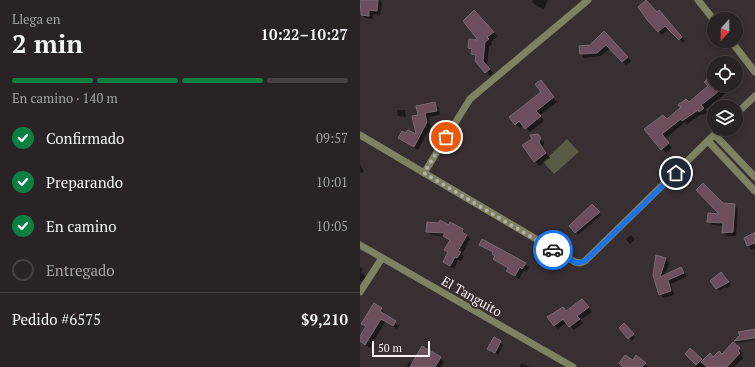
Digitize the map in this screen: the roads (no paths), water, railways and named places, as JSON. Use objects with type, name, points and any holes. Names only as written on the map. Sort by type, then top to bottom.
[{"type":"street","points":[[424,173],[470,99],[588,0]]},
{"type":"street","points":[[698,0],[708,12]]},
{"type":"street","points":[[736,48],[755,72]]},
{"type":"street","points":[[743,107],[755,96]]},
{"type":"street","points":[[360,135],[575,262],[580,263],[585,261],[714,136]]},
{"type":"street","points":[[716,136],[755,177]]},
{"type":"street","points":[[708,141],[755,191]]},
{"type":"street","name":"El Tanguito","points":[[360,245],[573,367]]},
{"type":"street","points":[[360,292],[382,258]]}]
